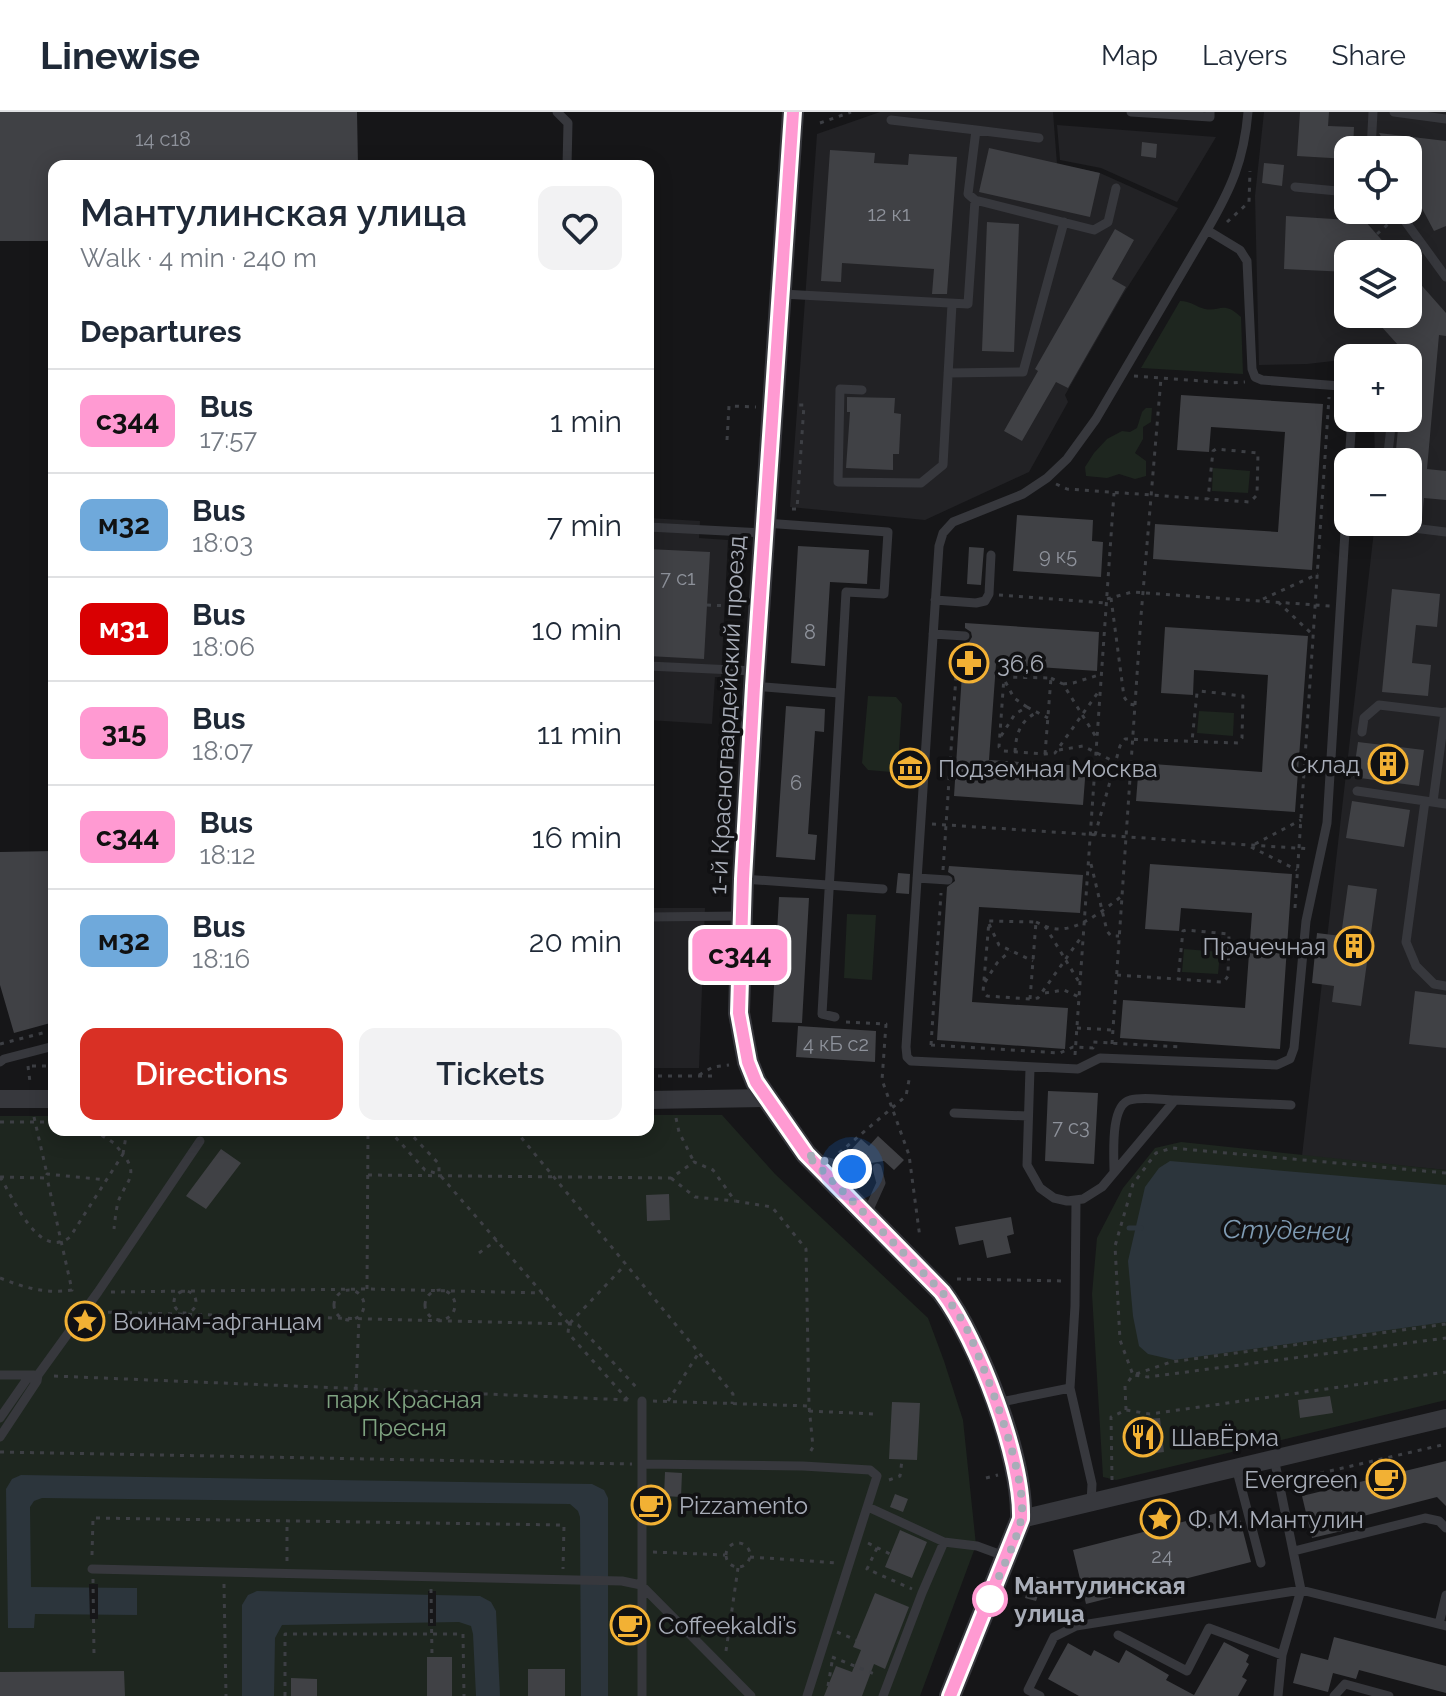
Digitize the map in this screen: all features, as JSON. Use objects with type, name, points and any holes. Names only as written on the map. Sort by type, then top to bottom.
[{"type":"street","name":"1-й Красногвардейский проезд","points":[[793,112],[743,879],[741,1034],[748,1062],[766,1098],[806,1154],[942,1292],[958,1313],[971,1337],[1017,1470],[1022,1500],[1021,1519]]},
{"type":"street","points":[[0,1096],[48,1099]]},
{"type":"street","points":[[654,1100],[766,1098]]},
{"type":"street","points":[[950,1696],[1021,1519],[1446,1418]]},
{"type":"lane","points":[[557,112],[568,123],[567,160]]},
{"type":"lane","points":[[1131,112],[1210,117],[1210,112]]},
{"type":"lane","points":[[1248,112],[1237,176],[1091,426],[1067,459],[1047,478],[1023,494],[953,522],[939,546],[907,1057],[914,1063],[1078,1069],[1100,1058],[1277,1065],[1290,1059],[1294,1048],[1306,921],[1327,823],[1345,536]]},
{"type":"lane","points":[[1372,136],[1373,112]]},
{"type":"lane","points":[[1394,112],[1446,119]]},
{"type":"lane","points":[[891,120],[1039,138]]},
{"type":"lane","points":[[976,130],[968,194],[975,200],[1094,230],[1108,222],[1116,188]]},
{"type":"lane","points":[[1295,187],[1334,191]]},
{"type":"lane","points":[[782,294],[968,304],[975,200]]},
{"type":"lane","points":[[948,373],[1023,372],[1064,222]]},
{"type":"lane","points":[[1407,224],[1446,277]]},
{"type":"lane","points":[[1207,230],[1240,250],[1247,261],[1252,369],[1255,377],[1334,386]]},
{"type":"lane","points":[[862,390],[840,389],[838,482],[921,483],[943,465],[952,304]]},
{"type":"lane","points":[[654,527],[888,532],[884,594],[846,592],[822,1014],[835,1017]]},
{"type":"lane","points":[[1422,529],[1446,532]]},
{"type":"lane","points":[[935,600],[985,601],[989,594],[991,555]]},
{"type":"lane","points":[[933,634],[962,636]]},
{"type":"lane","points":[[654,667],[839,693]]},
{"type":"lane","points":[[1362,732],[1364,718],[1379,705],[1445,712],[1406,942],[1416,966],[1434,984],[1446,986]]},
{"type":"lane","points":[[1357,791],[1446,804]]},
{"type":"lane","points":[[917,878],[945,880]]},
{"type":"lane","points":[[743,879],[883,889]]},
{"type":"lane","points":[[654,917],[742,916]]},
{"type":"lane","points":[[0,1062],[48,1048]]},
{"type":"lane","points":[[1030,1068],[1025,1156],[1031,1175],[1048,1194],[1067,1201],[1076,1201],[1096,1192],[1175,1100]]},
{"type":"lane","points":[[1114,1174],[1116,1118],[1121,1105],[1132,1099],[1291,1105]]},
{"type":"lane","points":[[954,1113],[1027,1116]]},
{"type":"lane","points":[[0,1437],[38,1375],[200,1141]]},
{"type":"lane","points":[[806,1154],[852,1169],[864,1162]]},
{"type":"lane","points":[[867,1214],[881,1183],[877,1168]]},
{"type":"lane","points":[[1076,1201],[1070,1388],[1092,1484],[1091,1503]]},
{"type":"lane","points":[[0,1375],[38,1375]]},
{"type":"lane","points":[[0,1418],[27,1379],[38,1375]]},
{"type":"lane","points":[[995,1403],[1070,1388]]},
{"type":"lane","points":[[642,1401],[642,1696]]},
{"type":"lane","points":[[1274,1458],[1301,1590],[1282,1655],[1278,1696]]},
{"type":"lane","points":[[642,1464],[803,1466],[870,1470],[877,1476],[807,1696]]},
{"type":"lane","points":[[1236,1467],[1261,1563]]},
{"type":"lane","points":[[868,1507],[944,1542],[977,1546],[1007,1557]]},
{"type":"lane","points":[[1294,1551],[1425,1518],[1439,1521],[1446,1528]]},
{"type":"lane","points":[[883,1696],[944,1542]]},
{"type":"lane","points":[[92,1569],[622,1581],[641,1585],[751,1696]]},
{"type":"lane","points":[[1040,1696],[1028,1690],[1054,1637],[1076,1626],[1301,1590],[1443,1625],[1446,1595]]},
{"type":"lane","points":[[1118,1635],[1187,1671],[1209,1628],[1282,1655]]},
{"type":"lane","points":[[1334,1696],[1345,1684],[1389,1696]]},
{"type":"path","points":[[820,123],[851,112]]},
{"type":"path","points":[[1377,234],[1388,224]]},
{"type":"path","points":[[1136,376],[1234,384],[1243,382]]},
{"type":"path","points":[[1113,1038],[1161,378]]},
{"type":"path","points":[[1294,916],[1330,385]]},
{"type":"path","points":[[792,509],[797,509],[804,405],[799,405]]},
{"type":"path","points":[[727,440],[729,406],[759,408]]},
{"type":"path","points":[[1047,478],[1065,489],[1208,499],[1255,500],[1258,453],[1213,451],[1208,499]]},
{"type":"path","points":[[1093,834],[1114,493]]},
{"type":"path","points":[[1260,601],[1318,574]]},
{"type":"path","points":[[1006,596],[1108,600],[1127,593],[1143,593],[1340,606]]},
{"type":"path","points":[[1108,600],[1124,697],[1129,704],[1135,705]]},
{"type":"path","points":[[1277,602],[1313,635]]},
{"type":"path","points":[[707,605],[732,606]]},
{"type":"path","points":[[930,1051],[962,636]]},
{"type":"path","points":[[1063,684],[1102,674]]},
{"type":"path","points":[[1004,677],[999,740],[1001,751],[1052,754],[1101,688]]},
{"type":"path","points":[[1004,677],[1051,678],[1063,684],[1097,738]]},
{"type":"path","points":[[1004,677],[1014,698],[1048,718]]},
{"type":"path","points":[[1045,754],[1051,678]]},
{"type":"path","points":[[1076,1043],[1089,857],[1093,834],[1122,742],[1133,737],[1235,744],[1239,742],[1243,696],[1197,693],[1192,741]]},
{"type":"path","points":[[999,740],[1015,714],[1027,707]]},
{"type":"path","points":[[1015,752],[1020,727],[1029,716],[1038,712]]},
{"type":"path","points":[[1057,750],[1080,746],[1115,762]]},
{"type":"path","points":[[1253,845],[1301,820]]},
{"type":"path","points":[[920,823],[1293,848]]},
{"type":"path","points":[[1247,845],[1297,870]]},
{"type":"path","points":[[1089,857],[1108,933],[1119,936]]},
{"type":"path","points":[[989,921],[1036,922],[1058,929],[1085,921],[1122,896]]},
{"type":"path","points":[[989,921],[983,985],[983,993],[987,996],[1035,1000],[1084,933]]},
{"type":"path","points":[[989,921],[997,942],[1033,961]]},
{"type":"path","points":[[1030,999],[1036,922]]},
{"type":"path","points":[[1045,926],[1080,985]]},
{"type":"path","points":[[1117,975],[1178,979],[1225,980],[1229,963],[1229,934],[1183,931],[1178,979]]},
{"type":"path","points":[[983,985],[997,963],[1010,951]]},
{"type":"path","points":[[1043,993],[1064,990],[1079,997]]},
{"type":"path","points":[[835,1017],[844,1022],[886,1024],[882,1080],[909,1155],[920,1238]]},
{"type":"path","points":[[1077,1028],[1113,1030]]},
{"type":"path","points":[[0,1044],[48,1032]]},
{"type":"path","points":[[931,1045],[1063,1053],[1071,1048],[1093,1048],[1093,1042],[1127,1044]]},
{"type":"path","points":[[697,1076],[713,1067],[732,1064]]},
{"type":"path","points":[[28,1066],[31,1093]]},
{"type":"path","points":[[654,1076],[717,1076]]},
{"type":"path","points":[[828,1163],[908,1093],[909,1080]]},
{"type":"path","points":[[676,1115],[679,1132],[694,1162],[713,1170],[735,1201]]},
{"type":"path","points":[[0,1278],[37,1291],[53,1293],[72,1290],[34,1119]]},
{"type":"path","points":[[0,1122],[48,1121]]},
{"type":"path","points":[[103,1136],[114,1143],[131,1166],[130,1183],[118,1203],[114,1229]]},
{"type":"path","points":[[0,1177],[39,1238],[51,1244],[62,1242],[75,1231],[123,1154],[126,1136]]},
{"type":"path","points":[[367,1289],[368,1136]]},
{"type":"path","points":[[394,1136],[425,1170],[439,1174],[569,1324]]},
{"type":"path","points":[[413,1136],[439,1164],[439,1174]]},
{"type":"path","points":[[520,1136],[733,1394],[732,1404]]},
{"type":"path","points":[[1133,1375],[1120,1340],[1115,1246],[1133,1184],[1156,1153],[1172,1148],[1446,1173]]},
{"type":"path","points":[[368,1175],[671,1178],[694,1162]]},
{"type":"path","points":[[0,1177],[107,1180]]},
{"type":"path","points":[[671,1178],[695,1197],[772,1207],[806,1249],[809,1409],[813,1447]]},
{"type":"path","points":[[479,1253],[497,1240]]},
{"type":"path","points":[[625,1265],[569,1324],[568,1333],[628,1400]]},
{"type":"path","points":[[957,1279],[1075,1281]]},
{"type":"path","points":[[349,1320],[338,1315],[333,1304],[338,1294],[349,1289],[360,1294],[364,1305],[359,1318],[356,1389]]},
{"type":"path","points":[[98,1292],[367,1289],[543,1293]]},
{"type":"path","points":[[441,1290],[452,1295],[455,1306],[450,1317],[439,1320],[429,1315],[425,1304],[430,1294],[441,1290]]},
{"type":"path","points":[[185,1291],[193,1295],[196,1302],[193,1310],[185,1313],[177,1310],[174,1302],[177,1295],[185,1291]]},
{"type":"path","points":[[83,1312],[578,1325],[638,1389],[642,1401]]},
{"type":"path","points":[[1126,1410],[1125,1386],[1133,1375],[1171,1362],[1446,1324]]},
{"type":"path","points":[[1133,1375],[1148,1377],[1446,1338]]},
{"type":"path","points":[[667,1402],[698,1354]]},
{"type":"path","points":[[1112,1480],[1111,1417],[1126,1410],[1150,1414],[1446,1372]]},
{"type":"path","points":[[38,1375],[732,1404],[874,1414]]},
{"type":"path","points":[[1280,1482],[1442,1445]]},
{"type":"path","points":[[0,1452],[642,1464]]},
{"type":"path","points":[[901,1471],[902,1460]]},
{"type":"path","points":[[92,1569],[93,1518],[564,1525],[567,1580]]},
{"type":"path","points":[[286,1574],[287,1521]]},
{"type":"path","points":[[857,1537],[890,1554]]},
{"type":"path","points":[[740,1540],[748,1548],[750,1557],[746,1565],[738,1568],[729,1564],[725,1555],[730,1546],[740,1540]]},
{"type":"path","points":[[877,1548],[867,1569],[922,1593]]},
{"type":"path","points":[[642,1552],[725,1555]]},
{"type":"path","points":[[750,1557],[849,1563]]},
{"type":"path","points":[[723,1668],[738,1568]]},
{"type":"path","points":[[224,1572],[226,1696]]},
{"type":"path","points":[[93,1583],[94,1655]]},
{"type":"path","points":[[431,1589],[432,1657]]},
{"type":"path","points":[[285,1696],[285,1634],[432,1633],[463,1634],[464,1696]]},
{"type":"path","points":[[842,1634],[856,1640]]},
{"type":"path","points":[[821,1653],[889,1680]]},
{"type":"path","points":[[828,1686],[833,1658]]},
{"type":"shaded area","points":[[880,112],[1053,112],[1057,164],[1100,173],[1178,208],[1122,296],[1065,395],[1068,402],[1029,472],[925,520],[790,507],[817,134]]},
{"type":"shaded area","points":[[1264,112],[1446,112],[1446,1170],[1302,1156],[1373,536],[1422,536],[1422,448],[1375,448],[1374,432],[1422,432],[1422,344],[1334,344],[1334,361],[1259,365],[1255,196]]},
{"type":"shaded area","points":[[1057,125],[1216,137],[1177,202],[1101,168],[1060,160]]},
{"type":"shaded area","points":[[654,518],[700,521],[699,538],[728,540],[721,677],[715,677],[712,724],[654,720]]},
{"type":"shaded area","points":[[654,908],[705,908],[699,1068],[654,1068]]},
{"type":"green space","points":[[1180,301],[1210,310],[1230,309],[1241,317],[1243,374],[1141,368]]},
{"type":"green space","points":[[1146,408],[1152,408],[1151,422],[1143,427],[1143,439],[1135,453],[1146,461],[1146,476],[1135,479],[1119,474],[1107,478],[1086,476],[1085,467],[1094,453],[1107,439],[1137,428]]},
{"type":"green space","points":[[1213,468],[1250,471],[1248,493],[1212,491]]},
{"type":"green space","points":[[868,696],[896,697],[902,704],[898,765],[891,772],[868,770],[862,763]]},
{"type":"green space","points":[[1199,711],[1234,713],[1233,736],[1197,733]]},
{"type":"green space","points":[[847,914],[876,915],[872,980],[844,978]]},
{"type":"green space","points":[[1184,949],[1220,952],[1218,974],[1182,972]]},
{"type":"green space","name":"парк Красная Пресня","points":[[654,1115],[722,1115],[775,1174],[928,1318],[944,1361],[963,1420],[976,1545],[920,1696],[0,1696],[0,1116],[48,1116],[48,1136],[654,1136]]},
{"type":"green space","points":[[1181,1142],[1446,1170],[1446,1400],[1116,1480],[1103,1477],[1092,1294],[1097,1238],[1123,1188],[1155,1148]]},
{"type":"water","points":[[1170,1161],[1446,1185],[1446,1322],[1174,1360],[1148,1354],[1139,1346],[1128,1261],[1145,1187],[1159,1168]]},
{"type":"water","points":[[21,1475],[592,1484],[604,1490],[608,1498],[608,1696],[581,1696],[580,1517],[570,1504],[42,1498],[30,1507],[31,1587],[137,1588],[137,1615],[35,1614],[34,1628],[8,1628],[6,1489],[12,1479]]},
{"type":"water","points":[[257,1591],[480,1596],[491,1602],[496,1611],[500,1696],[476,1696],[473,1634],[471,1626],[459,1622],[282,1625],[275,1638],[274,1696],[242,1696],[242,1605],[248,1595]]},
{"type":"pier","points":[[89,1584],[98,1584],[98,1619],[90,1619]]},
{"type":"pier","points":[[428,1591],[436,1591],[436,1626],[428,1626]]},
{"type":"building","points":[[0,112],[357,112],[358,160],[48,160],[48,241],[0,241]]},
{"type":"building","points":[[1300,112],[1329,112],[1328,126],[1354,127],[1354,136],[1334,136],[1334,158],[1297,156]]},
{"type":"building","points":[[1422,138],[1446,141],[1446,226],[1434,231],[1422,208]]},
{"type":"building","points":[[1142,142],[1157,144],[1156,158],[1141,156]]},
{"type":"building","points":[[989,148],[1100,173],[1090,217],[979,192]]},
{"type":"building","points":[[830,150],[875,153],[874,163],[908,165],[909,154],[957,157],[947,294],[932,294],[934,269],[842,263],[841,282],[821,281]]},
{"type":"building","points":[[1264,163],[1284,165],[1282,186],[1262,183]]},
{"type":"building","points":[[1286,216],[1334,219],[1334,224],[1368,224],[1382,240],[1334,240],[1334,271],[1284,269]]},
{"type":"building","points":[[987,222],[1019,224],[1014,352],[982,351]]},
{"type":"building","points":[[1115,229],[1134,240],[1112,279],[1126,287],[1068,388],[1056,382],[1022,441],[1004,431],[1038,371],[1035,369]]},
{"type":"building","points":[[1422,286],[1446,313],[1446,336],[1439,335],[1427,469],[1446,471],[1446,500],[1424,498],[1422,518],[1422,448],[1396,448],[1398,432],[1422,432],[1422,344],[1397,344],[1383,328],[1422,328]]},
{"type":"building","points":[[1181,395],[1323,404],[1312,570],[1153,559],[1155,524],[1278,532],[1285,432],[1211,427],[1209,452],[1177,450]]},
{"type":"building","points":[[847,397],[895,398],[894,413],[901,414],[899,454],[893,454],[893,470],[846,468],[850,412],[847,412]]},
{"type":"building","points":[[1017,515],[1093,520],[1092,541],[1103,542],[1101,577],[1013,571]]},
{"type":"building","points":[[798,546],[869,550],[867,584],[830,582],[825,666],[791,663]]},
{"type":"building","points":[[969,547],[984,548],[981,585],[967,584]]},
{"type":"building","points":[[654,549],[710,552],[704,659],[654,656]]},
{"type":"building","points":[[1392,589],[1440,594],[1437,627],[1416,625],[1412,663],[1431,665],[1428,696],[1382,692]]},
{"type":"building","points":[[965,623],[1099,632],[1097,671],[996,664],[989,760],[1086,766],[1083,805],[954,796],[964,643],[972,637]]},
{"type":"building","points":[[1165,627],[1308,636],[1295,812],[1136,801],[1139,763],[1262,772],[1268,675],[1194,670],[1193,695],[1161,693]]},
{"type":"building","points":[[786,706],[825,709],[824,732],[815,731],[808,834],[817,835],[815,860],[776,857]]},
{"type":"building","name":"Склад","points":[[1358,742],[1424,750],[1419,786],[1353,777]]},
{"type":"building","points":[[1352,801],[1410,810],[1404,847],[1346,838]]},
{"type":"building","points":[[48,851],[48,1024],[14,1033],[0,985],[0,852]]},
{"type":"building","points":[[1150,864],[1292,874],[1280,1049],[1120,1038],[1123,1000],[1245,1008],[1252,913],[1181,908],[1179,931],[1145,929]]},
{"type":"building","points":[[949,866],[1083,875],[1080,913],[979,907],[972,1002],[1068,1008],[1065,1049],[937,1040],[947,887],[955,881],[948,872]]},
{"type":"building","points":[[898,873],[910,874],[909,894],[896,893]]},
{"type":"building","name":"Прачечная","points":[[1348,885],[1377,889],[1361,1006],[1332,1002],[1334,986],[1312,983],[1317,933],[1341,936]]},
{"type":"building","points":[[779,897],[809,898],[802,1023],[772,1022]]},
{"type":"building","points":[[1415,991],[1446,995],[1446,1048],[1409,1044]]},
{"type":"building","points":[[798,1026],[876,1031],[875,1062],[796,1057]]},
{"type":"building","points":[[1048,1091],[1098,1093],[1094,1164],[1045,1161]]},
{"type":"building","points":[[878,1136],[904,1160],[894,1170],[884,1161],[871,1163],[868,1156],[858,1157],[851,1150],[861,1139],[869,1146]]},
{"type":"building","points":[[221,1149],[241,1163],[206,1209],[186,1196]]},
{"type":"building","points":[[669,1194],[670,1220],[647,1221],[646,1195]]},
{"type":"building","points":[[1011,1217],[1014,1234],[1007,1236],[1011,1253],[987,1258],[983,1240],[959,1245],[955,1227]]},
{"type":"building","points":[[1330,1396],[1333,1413],[1300,1418],[1298,1400]]},
{"type":"building","points":[[892,1402],[920,1403],[917,1460],[889,1459]]},
{"type":"building","points":[[1160,1418],[1164,1452],[1140,1455],[1136,1420]]},
{"type":"building","points":[[1446,1461],[1446,1506],[1437,1497],[1340,1522],[1342,1531],[1312,1538],[1302,1496]]},
{"type":"building","points":[[665,1472],[682,1473],[681,1497],[664,1496]]},
{"type":"building","points":[[895,1494],[908,1499],[903,1512],[890,1507]]},
{"type":"building","points":[[1237,1508],[1251,1562],[1086,1604],[1073,1550]]},
{"type":"building","points":[[900,1530],[927,1542],[912,1578],[885,1567]]},
{"type":"building","points":[[1032,1575],[1044,1579],[1036,1601],[1025,1598]]},
{"type":"building","points":[[875,1593],[909,1607],[885,1669],[874,1664],[862,1696],[824,1696],[836,1666],[852,1672],[861,1650],[853,1647]]},
{"type":"building","points":[[1334,1637],[1446,1666],[1446,1693],[1359,1670],[1356,1679],[1333,1673],[1328,1692],[1293,1683],[1301,1653],[1328,1660]]},
{"type":"building","points":[[1224,1642],[1249,1655],[1246,1662],[1249,1664],[1242,1677],[1247,1680],[1238,1696],[1079,1696],[1048,1679],[1068,1643],[1091,1656],[1094,1650],[1119,1663],[1126,1650],[1169,1675],[1166,1680],[1194,1695]]},
{"type":"building","points":[[427,1657],[452,1657],[452,1696],[427,1696]]},
{"type":"building","points":[[528,1669],[565,1669],[565,1696],[528,1696]]},
{"type":"building","points":[[124,1671],[125,1696],[0,1696],[0,1672]]},
{"type":"building","points":[[291,1678],[317,1679],[317,1696],[291,1696]]},
{"type":"waterway","name":"Студенец","points":[[1129,1228],[1141,1228]]},
{"type":"bus line","name":"с344","points":[[793,112],[743,879],[741,1034],[756,1082],[806,1154],[942,1292],[958,1313],[971,1337],[1017,1470],[1022,1500],[1021,1519],[950,1696]]},
{"type":"place","name":"36,6","points":[[969,663]]},
{"type":"place","name":"Склад","points":[[1388,764]]},
{"type":"place","name":"Подземная Москва","points":[[910,768]]},
{"type":"place","name":"Прачечная","points":[[1354,946]]},
{"type":"place","name":"Воинам-афганцам","points":[[85,1321]]},
{"type":"place","name":"ШавЁрма","points":[[1143,1437]]},
{"type":"place","name":"Evergreen","points":[[1386,1479]]},
{"type":"place","name":"Pizzamento","points":[[651,1505]]},
{"type":"place","name":"Ф. М. Мантулин","points":[[1160,1519]]},
{"type":"place","name":"Мантулинская улица","points":[[990,1599]]},
{"type":"place","name":"Coffeekaldi’s","points":[[630,1625]]},
{"type":"route","points":[[852,1169],[806,1154],[942,1292],[958,1313],[971,1337],[1017,1470],[1022,1500],[1021,1519],[990,1599]]}]
